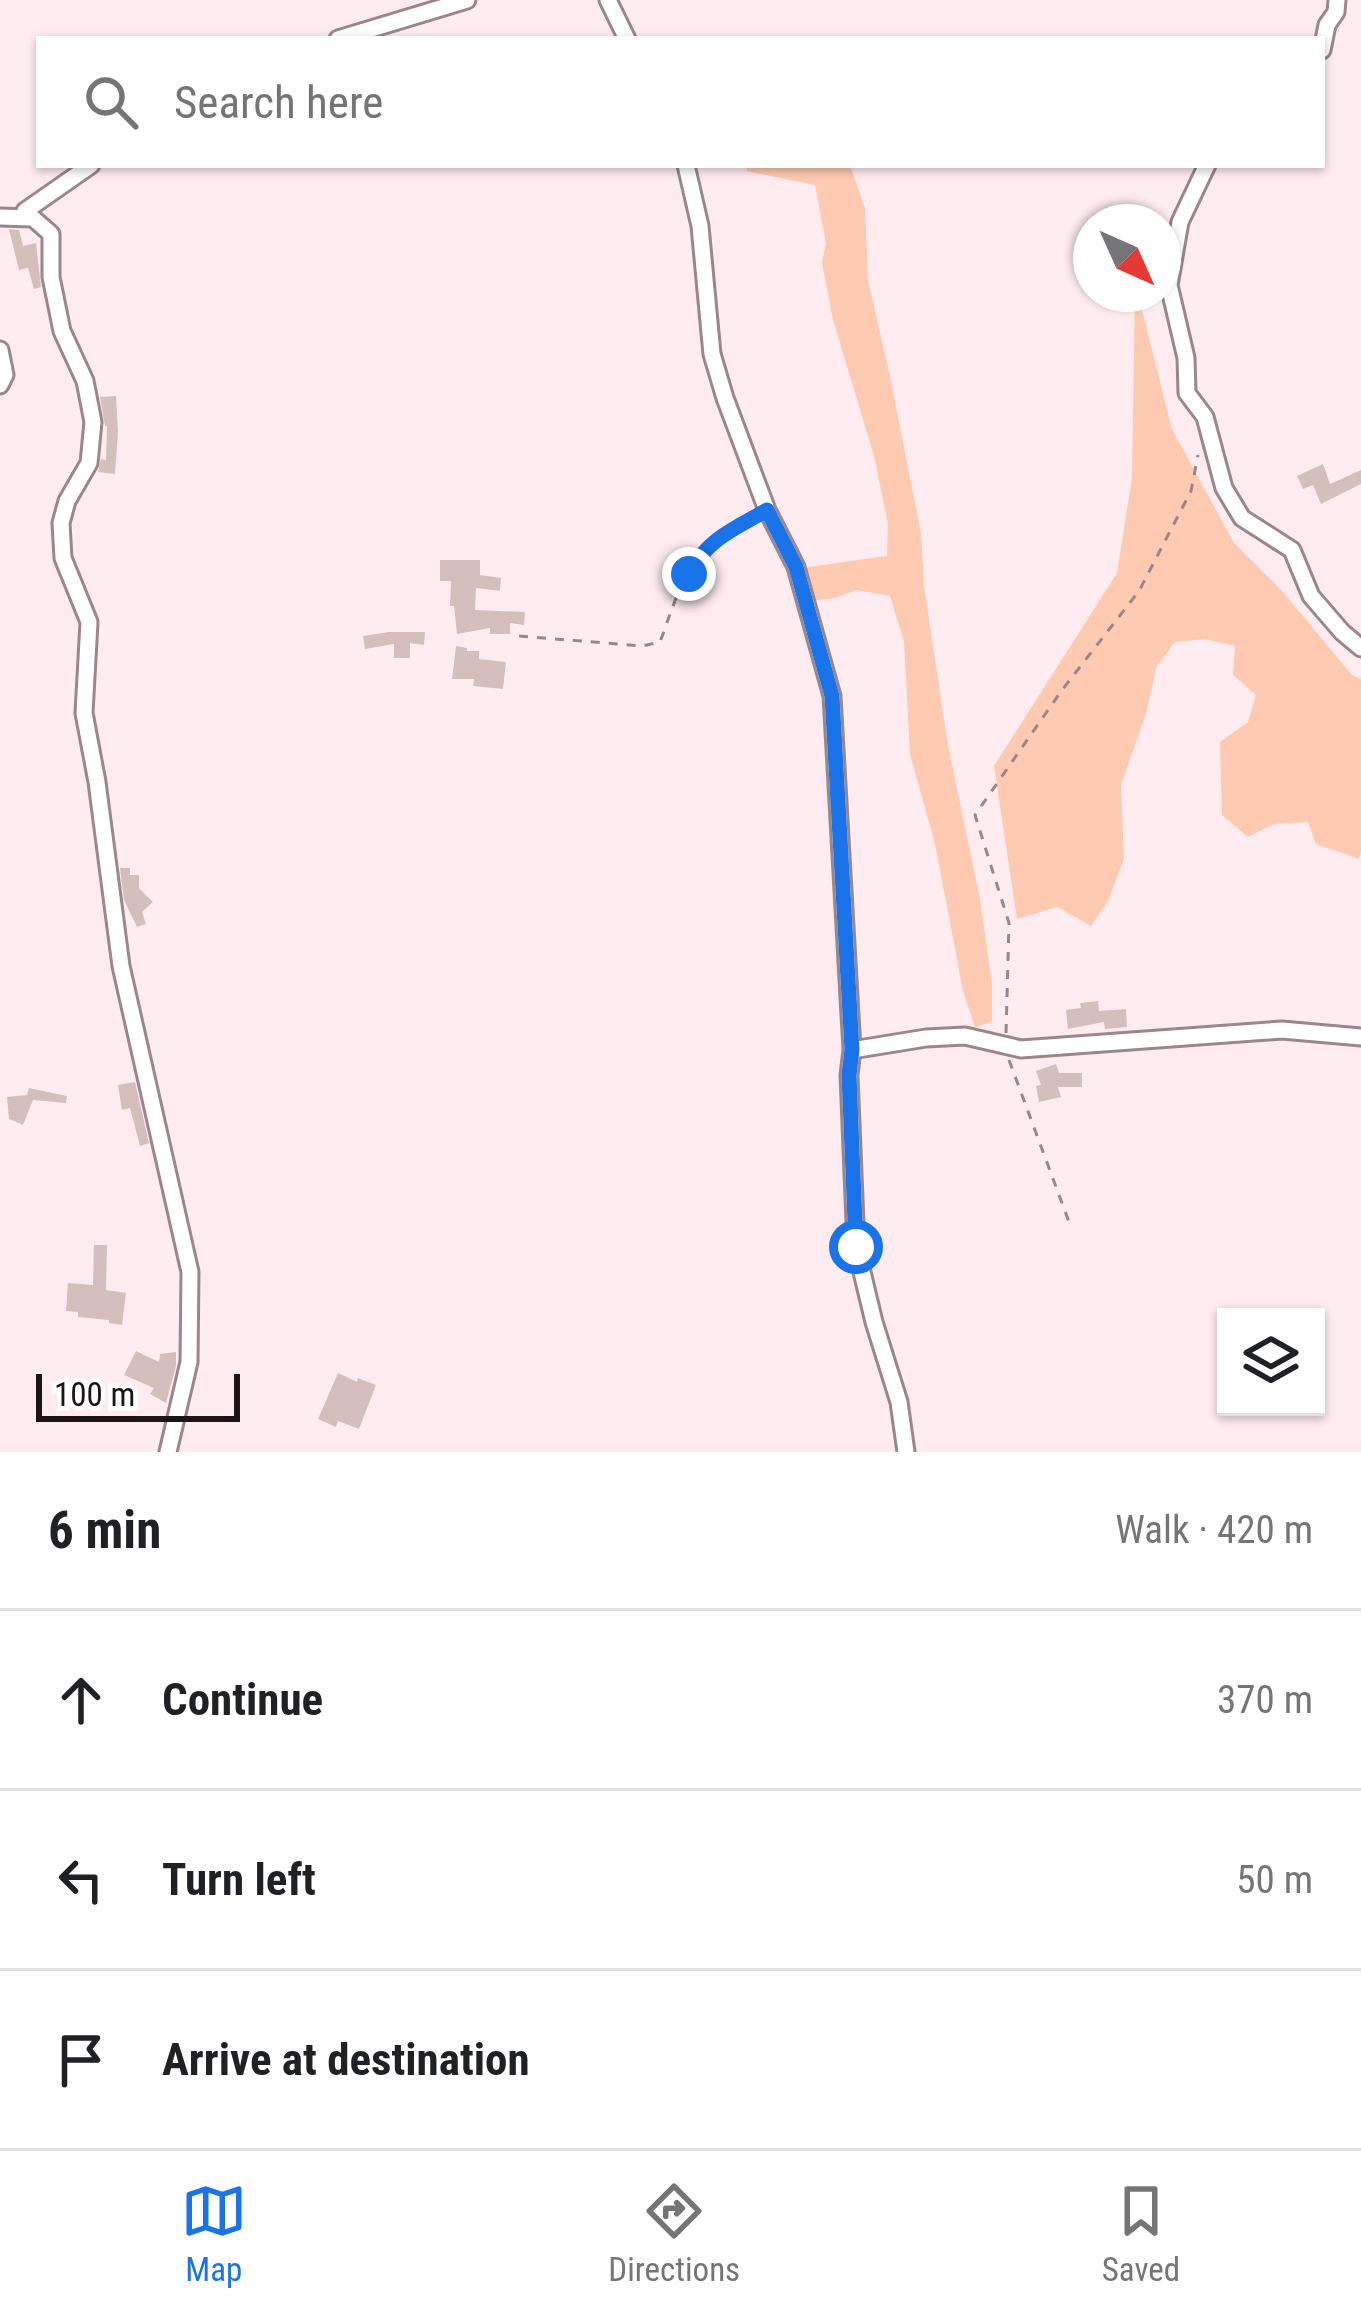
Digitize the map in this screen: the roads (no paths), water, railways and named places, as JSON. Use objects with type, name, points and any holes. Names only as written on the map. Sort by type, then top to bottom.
[{"type":"street","points":[[348,36],[467,0]]},
{"type":"street","points":[[608,0],[626,36]]},
{"type":"street","points":[[1325,36],[1337,0]]},
{"type":"street","points":[[25,211],[87,168]]},
{"type":"street","points":[[687,168],[700,226],[712,354],[767,510],[796,567],[832,696],[852,1050],[856,1247],[899,1402],[907,1452]]},
{"type":"street","points":[[1206,168],[1180,222],[1169,285],[1186,358],[1187,393],[1205,417],[1224,488],[1242,518],[1292,550],[1311,596],[1361,648]]},
{"type":"street","points":[[0,217],[31,218],[25,211]]},
{"type":"street","points":[[25,211],[51,234],[51,277],[62,331],[85,381],[93,422],[89,463],[67,501],[61,523],[63,558],[89,622],[84,713],[122,966],[190,1272],[189,1362],[168,1452]]},
{"type":"street","points":[[0,350],[5,375],[0,385]]},
{"type":"street","points":[[852,1050],[964,1036],[1021,1049],[1282,1030],[1361,1037]]}]
